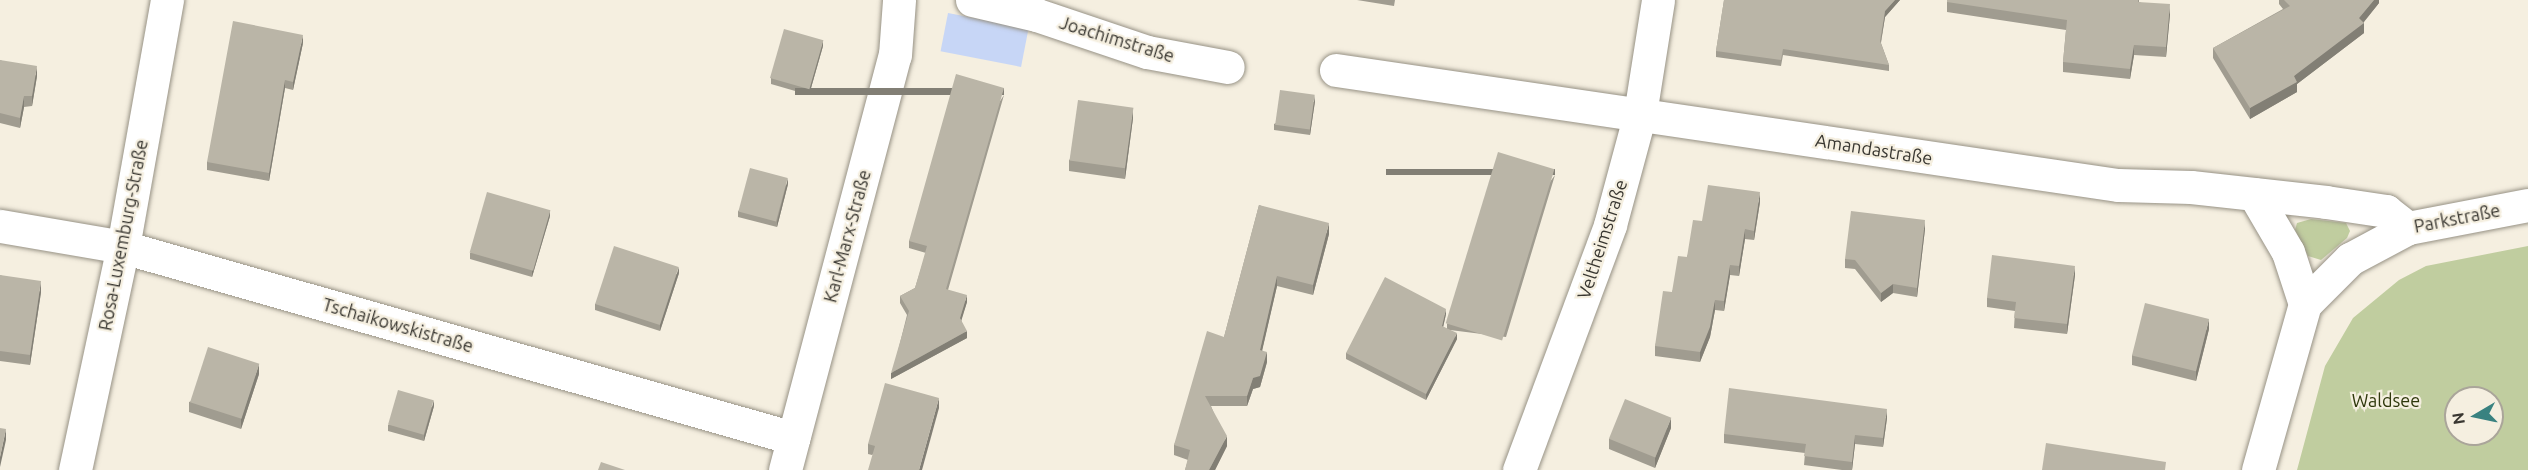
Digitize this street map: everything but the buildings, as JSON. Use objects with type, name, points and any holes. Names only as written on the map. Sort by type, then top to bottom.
[{"type":"street","name":"Rosa-Luxemburg-Straße","points":[[75,470],[123,247],[167,0]]},
{"type":"street","name":"Karl-Marx-Straße","points":[[785,470],[895,55],[899,0]]},
{"type":"street","name":"Joachimstraße","points":[[972,0],[1038,15],[1147,52],[1228,67]]},
{"type":"street","name":"Veltheimstraße","points":[[1519,470],[1610,225],[1640,114],[1659,0]]},
{"type":"street","name":"Amandastraße","points":[[1336,70],[2118,185],[2254,194],[2386,211],[2408,228]]},
{"type":"street","points":[[2254,194],[2288,252],[2306,304]]},
{"type":"street","name":"Parkstraße","points":[[2258,470],[2306,304],[2350,259],[2408,228],[2528,205]]},
{"type":"street","name":"Tschaikowskistraße","points":[[0,226],[123,247],[793,438]]},
{"type":"green space","points":[[2311,219],[2346,223],[2350,231],[2347,238],[2321,260],[2308,256],[2295,230],[2297,223]]},
{"type":"green space","name":"Waldsee","points":[[2528,246],[2528,470],[2297,470],[2325,366],[2353,318],[2399,280],[2426,266]]},
{"type":"water","points":[[948,13],[1028,29],[1021,67],[941,51]]}]
